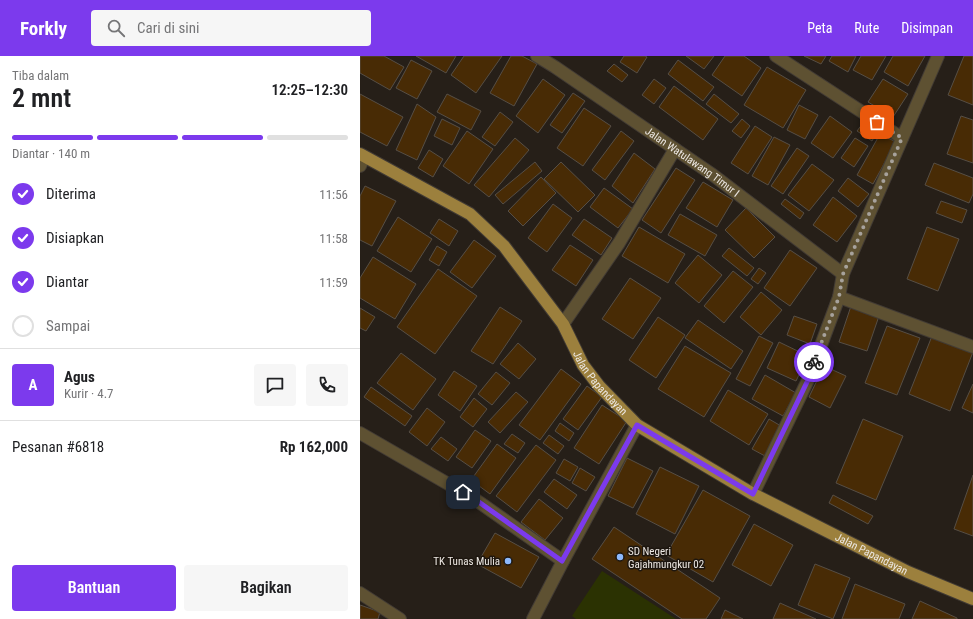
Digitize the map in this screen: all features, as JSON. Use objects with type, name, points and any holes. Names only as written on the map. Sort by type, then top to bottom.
[{"type":"main road","name":"Jalan Papandayan","points":[[361,159],[470,214],[504,246],[562,324],[583,365],[600,386],[637,425],[753,494],[908,572],[973,599]]},
{"type":"street","name":"Jalan Watulawang Timur I","points":[[537,56],[713,175],[843,274]]},
{"type":"street","points":[[776,56],[902,138]]},
{"type":"street","points":[[753,494],[808,380],[839,297],[843,274],[938,56]]},
{"type":"street","points":[[562,324],[619,243],[675,149]]},
{"type":"street","points":[[839,297],[973,347]]},
{"type":"street","points":[[533,619],[562,561],[637,425]]},
{"type":"street","points":[[360,433],[476,500],[562,561]]},
{"type":"street","points":[[360,593],[400,619]]},
{"type":"green space","points":[[602,571],[676,619],[576,619],[572,616]]},
{"type":"building","points":[[360,56],[384,56],[404,67],[390,90],[360,73]]},
{"type":"building","points":[[416,56],[456,56],[446,73]]},
{"type":"building","points":[[464,56],[502,56],[476,93],[451,75]]},
{"type":"building","points":[[511,56],[522,56],[537,64],[514,106],[490,93]]},
{"type":"building","points":[[624,56],[647,57],[637,73],[620,62]]},
{"type":"building","points":[[686,56],[714,56],[704,69]]},
{"type":"building","points":[[725,56],[744,56],[761,68],[742,96],[712,75]]},
{"type":"building","points":[[804,56],[826,56],[821,64]]},
{"type":"building","points":[[832,56],[856,56],[848,72],[829,61]]},
{"type":"building","points":[[861,56],[886,56],[872,80],[853,70]]},
{"type":"building","points":[[893,56],[925,56],[908,86],[884,72]]},
{"type":"building","points":[[964,56],[973,56],[973,105],[948,95]]},
{"type":"building","points":[[411,60],[432,71],[417,99],[396,88]]},
{"type":"building","points":[[678,60],[714,87],[703,101],[668,74]]},
{"type":"building","points":[[614,64],[628,75],[622,82],[607,71]]},
{"type":"building","points":[[767,67],[806,90],[783,128],[744,105]]},
{"type":"building","points":[[543,79],[565,95],[538,133],[516,116]]},
{"type":"building","points":[[654,79],[666,88],[654,104],[642,95]]},
{"type":"building","points":[[883,79],[908,94],[893,117],[868,102]]},
{"type":"building","points":[[674,86],[718,119],[703,140],[659,107]]},
{"type":"building","points":[[573,93],[585,101],[562,133],[550,125]]},
{"type":"building","points":[[360,94],[403,117],[387,146],[360,132]]},
{"type":"building","points":[[447,94],[481,111],[471,130],[437,112]]},
{"type":"building","points":[[714,94],[739,114],[731,123],[706,104]]},
{"type":"building","points":[[417,104],[436,117],[417,160],[396,150]]},
{"type":"building","points":[[799,105],[818,115],[805,139],[787,130]]},
{"type":"building","points":[[584,108],[611,126],[583,166],[557,148]]},
{"type":"building","points":[[500,112],[513,122],[495,146],[482,137]]},
{"type":"building","points":[[830,116],[852,132],[833,158],[811,143]]},
{"type":"building","points":[[961,116],[973,120],[973,163],[947,154]]},
{"type":"building","points":[[442,119],[460,128],[452,145],[434,136]]},
{"type":"building","points":[[742,119],[750,126],[741,138],[732,131]]},
{"type":"building","points":[[863,123],[877,132],[872,141],[857,131]]},
{"type":"building","points":[[755,126],[772,137],[748,174],[731,163]]},
{"type":"building","points":[[467,131],[493,149],[469,184],[443,166]]},
{"type":"building","points":[[621,131],[634,141],[605,180],[592,170]]},
{"type":"building","points":[[880,134],[896,142],[873,184],[857,175]]},
{"type":"building","points":[[774,137],[790,145],[768,185],[752,176]]},
{"type":"building","points":[[515,138],[529,150],[489,197],[474,185]]},
{"type":"building","points":[[855,138],[868,146],[854,167],[841,158]]},
{"type":"building","points":[[797,148],[809,156],[783,194],[771,186]]},
{"type":"building","points":[[429,150],[443,159],[433,177],[418,168]]},
{"type":"building","points":[[634,153],[655,169],[633,203],[612,186]]},
{"type":"building","points":[[535,162],[542,171],[503,204],[495,195]]},
{"type":"building","points":[[561,162],[595,195],[578,212],[544,179]]},
{"type":"building","points":[[934,163],[973,178],[973,194],[969,203],[925,185]]},
{"type":"building","points":[[812,164],[834,180],[809,211],[788,195]]},
{"type":"building","points":[[676,168],[695,180],[661,233],[642,220]]},
{"type":"building","points":[[541,177],[556,193],[523,226],[508,211]]},
{"type":"building","points":[[848,178],[869,194],[858,207],[838,191]]},
{"type":"building","points":[[703,182],[733,200],[717,227],[686,208]]},
{"type":"building","points":[[365,186],[396,201],[372,246],[360,240],[360,196]]},
{"type":"building","points":[[604,188],[633,209],[618,228],[590,207]]},
{"type":"building","points":[[833,197],[857,216],[837,242],[813,225]]},
{"type":"building","points":[[785,199],[804,213],[800,219],[781,204]]},
{"type":"building","points":[[941,201],[967,210],[962,223],[936,213]]},
{"type":"building","points":[[553,204],[572,218],[547,252],[528,238]]},
{"type":"building","points":[[746,208],[775,237],[754,258],[725,230]]},
{"type":"building","points":[[680,214],[717,235],[705,256],[668,235]]},
{"type":"building","points":[[398,217],[432,239],[411,272],[377,251]]},
{"type":"building","points":[[439,219],[458,231],[449,246],[430,233]]},
{"type":"building","points":[[584,219],[612,238],[601,255],[572,235]]},
{"type":"building","points":[[639,227],[685,254],[668,283],[622,256]]},
{"type":"building","points":[[927,227],[959,239],[938,291],[907,279]]},
{"type":"building","points":[[474,240],[496,256],[472,288],[450,272]]},
{"type":"building","points":[[570,245],[593,260],[576,286],[552,270]]},
{"type":"building","points":[[437,246],[447,252],[439,266],[429,260]]},
{"type":"building","points":[[729,248],[754,268],[747,276],[722,256]]},
{"type":"building","points":[[790,250],[817,268],[790,306],[764,288]]},
{"type":"building","points":[[698,255],[722,275],[699,303],[675,283]]},
{"type":"building","points":[[373,257],[416,284],[395,319],[360,298],[360,278]]},
{"type":"building","points":[[759,268],[766,273],[758,284],[751,279]]},
{"type":"building","points":[[438,269],[477,296],[435,354],[397,327]]},
{"type":"building","points":[[733,271],[753,287],[724,323],[704,306]]},
{"type":"building","points":[[630,278],[661,298],[633,339],[602,319]]},
{"type":"building","points":[[761,292],[782,310],[761,335],[740,317]]},
{"type":"building","points":[[851,306],[879,316],[867,351],[839,342]]},
{"type":"building","points":[[500,307],[522,321],[493,364],[471,351]]},
{"type":"building","points":[[360,308],[375,317],[366,331],[360,328]]},
{"type":"building","points":[[794,316],[817,324],[810,344],[787,335]]},
{"type":"building","points":[[658,317],[685,335],[656,378],[629,360]]},
{"type":"building","points":[[698,320],[743,351],[731,369],[685,338]]},
{"type":"building","points":[[887,326],[920,338],[897,395],[865,383]]},
{"type":"building","points":[[759,336],[773,343],[750,386],[736,379]]},
{"type":"building","points":[[932,336],[973,352],[950,411],[909,394]]},
{"type":"building","points":[[779,342],[808,356],[796,381],[767,368]]},
{"type":"building","points":[[518,343],[536,359],[519,379],[500,364]]},
{"type":"building","points":[[685,346],[731,373],[704,417],[658,389]]},
{"type":"building","points":[[401,353],[436,379],[413,410],[377,383]]},
{"type":"building","points":[[824,366],[846,376],[830,408],[809,397]]},
{"type":"building","points":[[561,369],[581,384],[540,440],[519,425]]},
{"type":"building","points":[[454,371],[477,386],[460,411],[438,395]]},
{"type":"building","points":[[496,372],[510,383],[492,405],[478,394]]},
{"type":"building","points":[[765,375],[796,393],[783,416],[752,399]]},
{"type":"building","points":[[973,384],[973,413],[962,408]]},
{"type":"building","points":[[587,386],[602,397],[578,430],[563,419]]},
{"type":"building","points":[[371,387],[412,416],[405,426],[364,397]]},
{"type":"building","points":[[728,390],[768,414],[749,445],[710,421]]},
{"type":"building","points":[[516,392],[528,402],[500,433],[488,422]]},
{"type":"building","points":[[474,398],[487,409],[473,427],[460,417]]},
{"type":"building","points":[[602,405],[627,421],[599,464],[574,448]]},
{"type":"building","points":[[427,408],[445,422],[427,446],[409,432]]},
{"type":"building","points":[[769,419],[781,426],[765,456],[752,449]]},
{"type":"building","points":[[863,419],[903,436],[876,500],[836,483]]},
{"type":"building","points":[[560,423],[574,433],[569,441],[555,431]]},
{"type":"building","points":[[475,430],[491,441],[472,468],[456,457]]},
{"type":"building","points":[[512,434],[525,443],[518,453],[504,444]]},
{"type":"building","points":[[549,435],[564,446],[558,454],[543,443]]},
{"type":"building","points":[[441,437],[457,449],[448,461],[431,449]]},
{"type":"building","points":[[497,444],[516,458],[490,494],[471,480]]},
{"type":"building","points":[[536,445],[556,460],[517,512],[496,496]]},
{"type":"building","points":[[627,458],[653,471],[633,508],[608,496]]},
{"type":"building","points":[[564,459],[578,467],[570,481],[556,473]]},
{"type":"building","points":[[660,467],[699,486],[675,534],[636,514]]},
{"type":"building","points":[[580,468],[595,477],[586,491],[572,483]]},
{"type":"building","points":[[973,475],[973,536],[954,529]]},
{"type":"building","points":[[554,479],[577,495],[567,509],[544,492]]},
{"type":"building","points":[[703,490],[750,516],[713,582],[666,555]]},
{"type":"building","points":[[833,495],[873,516],[868,524],[829,503]]},
{"type":"building","points":[[539,499],[563,518],[545,540],[521,522]]},
{"type":"building","points":[[754,524],[793,545],[771,586],[732,565]]},
{"type":"building","points":[[614,527],[720,598],[706,619],[682,619],[592,559]]},
{"type":"building","name":"TK Tunas Mulia","points":[[495,533],[539,557],[521,588],[477,564]]},
{"type":"building","points":[[815,564],[850,578],[833,619],[798,605]]},
{"type":"building","points":[[855,584],[905,604],[899,619],[842,619]]},
{"type":"building","points":[[920,601],[957,618],[957,619],[912,619]]},
{"type":"building","points":[[780,603],[816,619],[773,619]]},
{"type":"building","points":[[360,605],[380,612],[378,619],[360,619]]},
{"type":"building","points":[[725,610],[743,619],[721,619]]},
{"type":"way so far","points":[[814,362],[839,297],[843,274],[902,138],[877,122]]},
{"type":"place","name":"SD Negeri Gajahmungkur 02","points":[[620,557]]},
{"type":"place","name":"TK Tunas Mulia","points":[[508,561]]},
{"type":"route","points":[[463,492],[562,561],[637,425],[753,494],[808,380],[814,362]]}]
